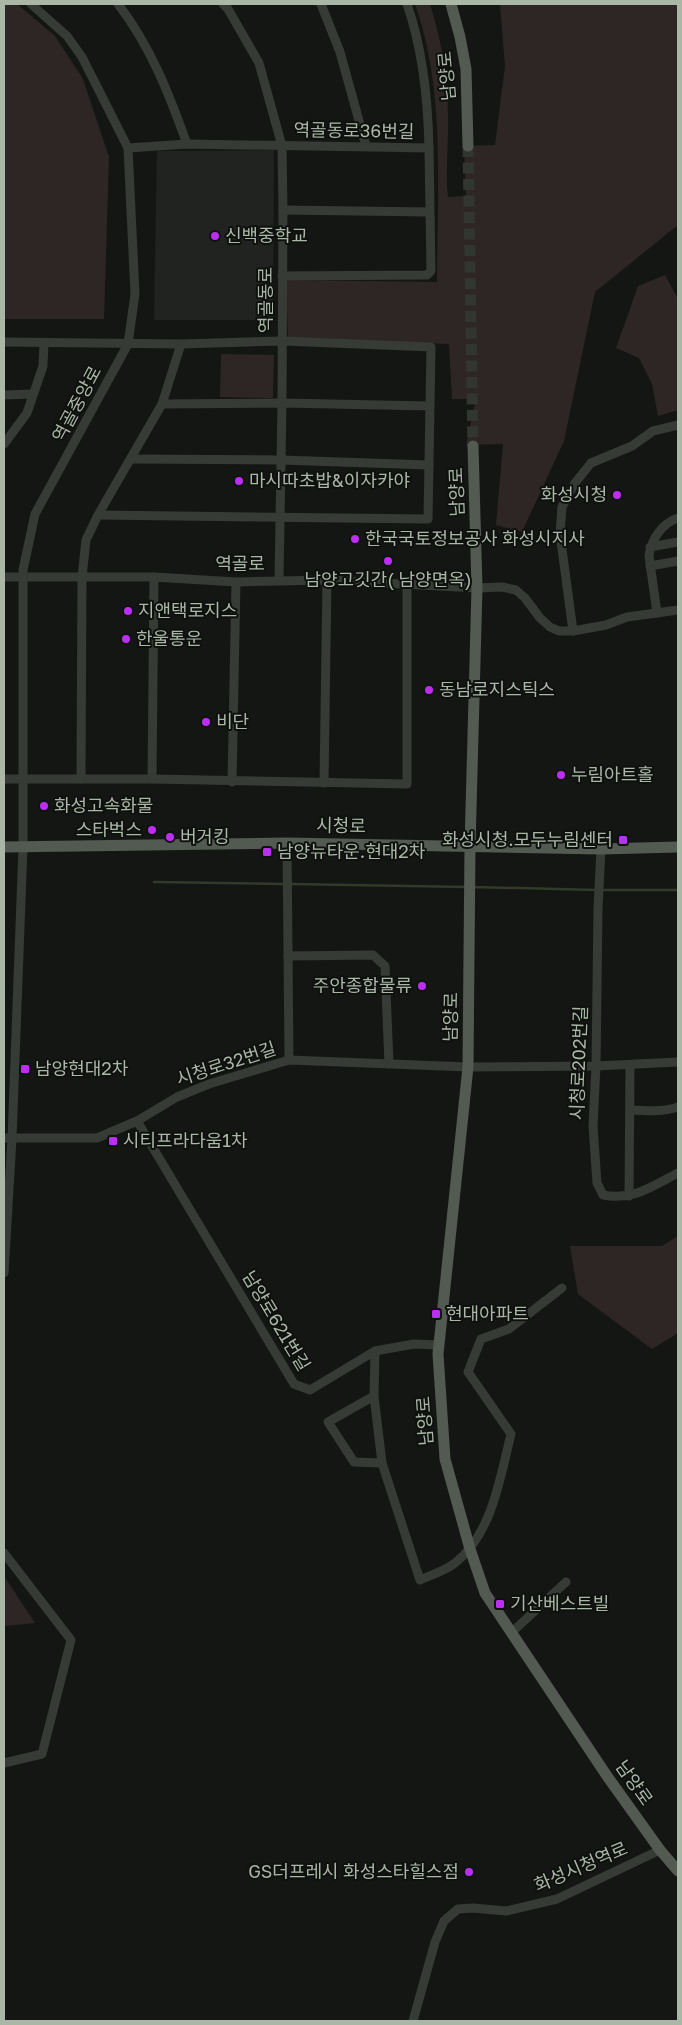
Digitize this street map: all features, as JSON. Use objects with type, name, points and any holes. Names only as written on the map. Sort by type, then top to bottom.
[{"type":"main road","name":"남양로","points":[[451,4],[466,69],[468,146]]},
{"type":"main road","name":"남양로","points":[[473,446],[477,588],[470,846],[468,1067],[438,1354],[445,1459],[470,1549],[485,1593],[510,1633],[660,1850],[678,1871]]},
{"type":"main road","name":"시청로","points":[[4,847],[287,843],[601,849],[678,847]]},
{"type":"street","name":"역골중앙로","points":[[4,1273],[8,1139],[23,847],[23,577],[35,514],[128,344],[135,294],[128,148],[82,57],[67,36],[31,4]]},
{"type":"street","points":[[118,4],[133,23],[151,53],[170,95],[186,144]]},
{"type":"street","points":[[321,4],[340,52],[366,146]]},
{"type":"street","name":"역골동로36번길","points":[[128,148],[186,144],[429,148],[427,102],[423,70],[407,4]]},
{"type":"street","name":"역골동로","points":[[228,5],[259,63],[282,146],[284,210],[279,580]]},
{"type":"street","points":[[282,276],[427,276],[431,271],[429,148]]},
{"type":"street","points":[[284,210],[429,212]]},
{"type":"street","points":[[4,342],[181,344],[283,341],[431,347],[428,519],[98,515]]},
{"type":"street","points":[[4,444],[27,413],[43,366],[44,343]]},
{"type":"street","points":[[81,779],[82,577],[86,540],[98,515],[162,404],[181,344]]},
{"type":"street","points":[[4,395],[33,394]]},
{"type":"street","points":[[162,404],[282,403],[430,406]]},
{"type":"street","points":[[678,425],[653,431],[632,446],[591,463],[575,483],[562,507],[560,534],[573,631],[606,625],[627,617],[678,610]]},
{"type":"street","points":[[131,459],[281,460],[429,464]]},
{"type":"street","points":[[657,613],[650,566],[650,547],[657,533],[678,518]]},
{"type":"street","points":[[650,547],[678,542]]},
{"type":"street","points":[[650,566],[678,561]]},
{"type":"street","name":"역골로","points":[[4,577],[154,577],[236,582],[327,580],[477,588],[502,587],[516,590],[550,627],[559,631],[573,631]]},
{"type":"street","points":[[152,779],[154,577]]},
{"type":"street","points":[[324,783],[327,580]]},
{"type":"street","points":[[232,782],[236,582]]},
{"type":"street","points":[[4,779],[152,779],[407,784],[407,583]]},
{"type":"street","points":[[287,843],[289,1060]]},
{"type":"street","name":"시청로202번길","points":[[601,849],[593,1126],[596,1183],[603,1195],[617,1198],[629,1196],[678,1173]]},
{"type":"street","points":[[288,956],[373,955],[385,966],[389,1064]]},
{"type":"street","name":"시청로32번길","points":[[8,1139],[97,1138],[137,1121],[177,1097],[201,1087],[289,1060],[468,1067],[596,1066],[678,1062]]},
{"type":"street","points":[[629,1196],[630,1065]]},
{"type":"street","points":[[631,1110],[669,1110],[678,1107]]},
{"type":"street","name":"남양로621번길","points":[[137,1121],[294,1384],[310,1390],[375,1351]]},
{"type":"street","points":[[439,1345],[414,1344],[375,1351],[374,1396],[382,1463],[420,1580],[454,1564],[470,1549],[486,1522],[511,1434],[468,1372],[480,1339],[509,1328],[562,1288]]},
{"type":"street","points":[[374,1396],[328,1422],[354,1462],[382,1463]]},
{"type":"street","points":[[4,1553],[71,1640],[42,1754],[4,1763]]},
{"type":"street","points":[[510,1633],[566,1582]]},
{"type":"street","name":"화성시청역로","points":[[413,2021],[417,2001],[435,1942],[444,1921],[458,1909],[473,1908],[506,1911],[557,1899],[660,1850]]},
{"type":"shaded area","points":[[4,4],[17,4],[55,36],[83,79],[109,157],[104,319],[4,319]]},
{"type":"shaded area","points":[[415,4],[430,4],[443,58],[448,99],[448,197],[466,196],[464,146],[495,145],[505,66],[500,4],[678,4],[678,225],[595,292],[564,441],[522,532],[496,525],[503,444],[466,445],[476,399],[452,399],[449,344],[288,337],[286,280],[437,282],[438,141],[436,106],[432,71],[425,37]]},
{"type":"shaded area","name":"신백중학교","points":[[274,150],[273,320],[154,320],[157,151]]},
{"type":"shaded area","points":[[665,275],[678,299],[678,410],[658,416],[652,384],[639,358],[616,348],[638,286]]},
{"type":"shaded area","points":[[221,354],[274,355],[273,398],[220,397]]},
{"type":"shaded area","points":[[678,1236],[678,1333],[652,1349],[578,1294],[570,1246],[662,1246]]},
{"type":"shaded area","points":[[4,1576],[35,1623],[4,1626]]},
{"type":"waterway","points":[[154,882],[284,884]]},
{"type":"waterway","points":[[290,884],[467,887]]},
{"type":"waterway","points":[[472,887],[597,890]]},
{"type":"waterway","points":[[602,890],[678,890]]},
{"type":"tunnel","points":[[468,146],[473,446]]},
{"type":"place","name":"신백중학교","points":[[215,236]]},
{"type":"place","name":"마시따초밥&이자카야","points":[[239,481]]},
{"type":"place","name":"화성시청","points":[[617,495]]},
{"type":"place","name":"한국국토정보공사 화성시지사","points":[[355,539]]},
{"type":"place","name":"남양고깃간( 남양면옥)","points":[[388,561]]},
{"type":"place","name":"지앤택로지스","points":[[128,611]]},
{"type":"place","name":"한울통운","points":[[126,639]]},
{"type":"place","name":"동남로지스틱스","points":[[429,690]]},
{"type":"place","name":"비단","points":[[206,722]]},
{"type":"place","name":"누림아트홀","points":[[561,775]]},
{"type":"place","name":"화성고속화물","points":[[44,806]]},
{"type":"place","name":"스타벅스","points":[[152,830]]},
{"type":"place","name":"버거킹","points":[[170,837]]},
{"type":"place","name":"화성시청.모두누림센터","points":[[623,840]]},
{"type":"place","name":"남양뉴타운.현대2차","points":[[267,852]]},
{"type":"place","name":"주안종합물류","points":[[422,986]]},
{"type":"place","name":"남양현대2차","points":[[25,1069]]},
{"type":"place","name":"시티프라다움1차","points":[[113,1141]]},
{"type":"place","name":"현대아파트","points":[[436,1314]]},
{"type":"place","name":"기산베스트빌","points":[[500,1604]]},
{"type":"place","name":"GS더프레시 화성스타힐스점","points":[[469,1872]]}]
